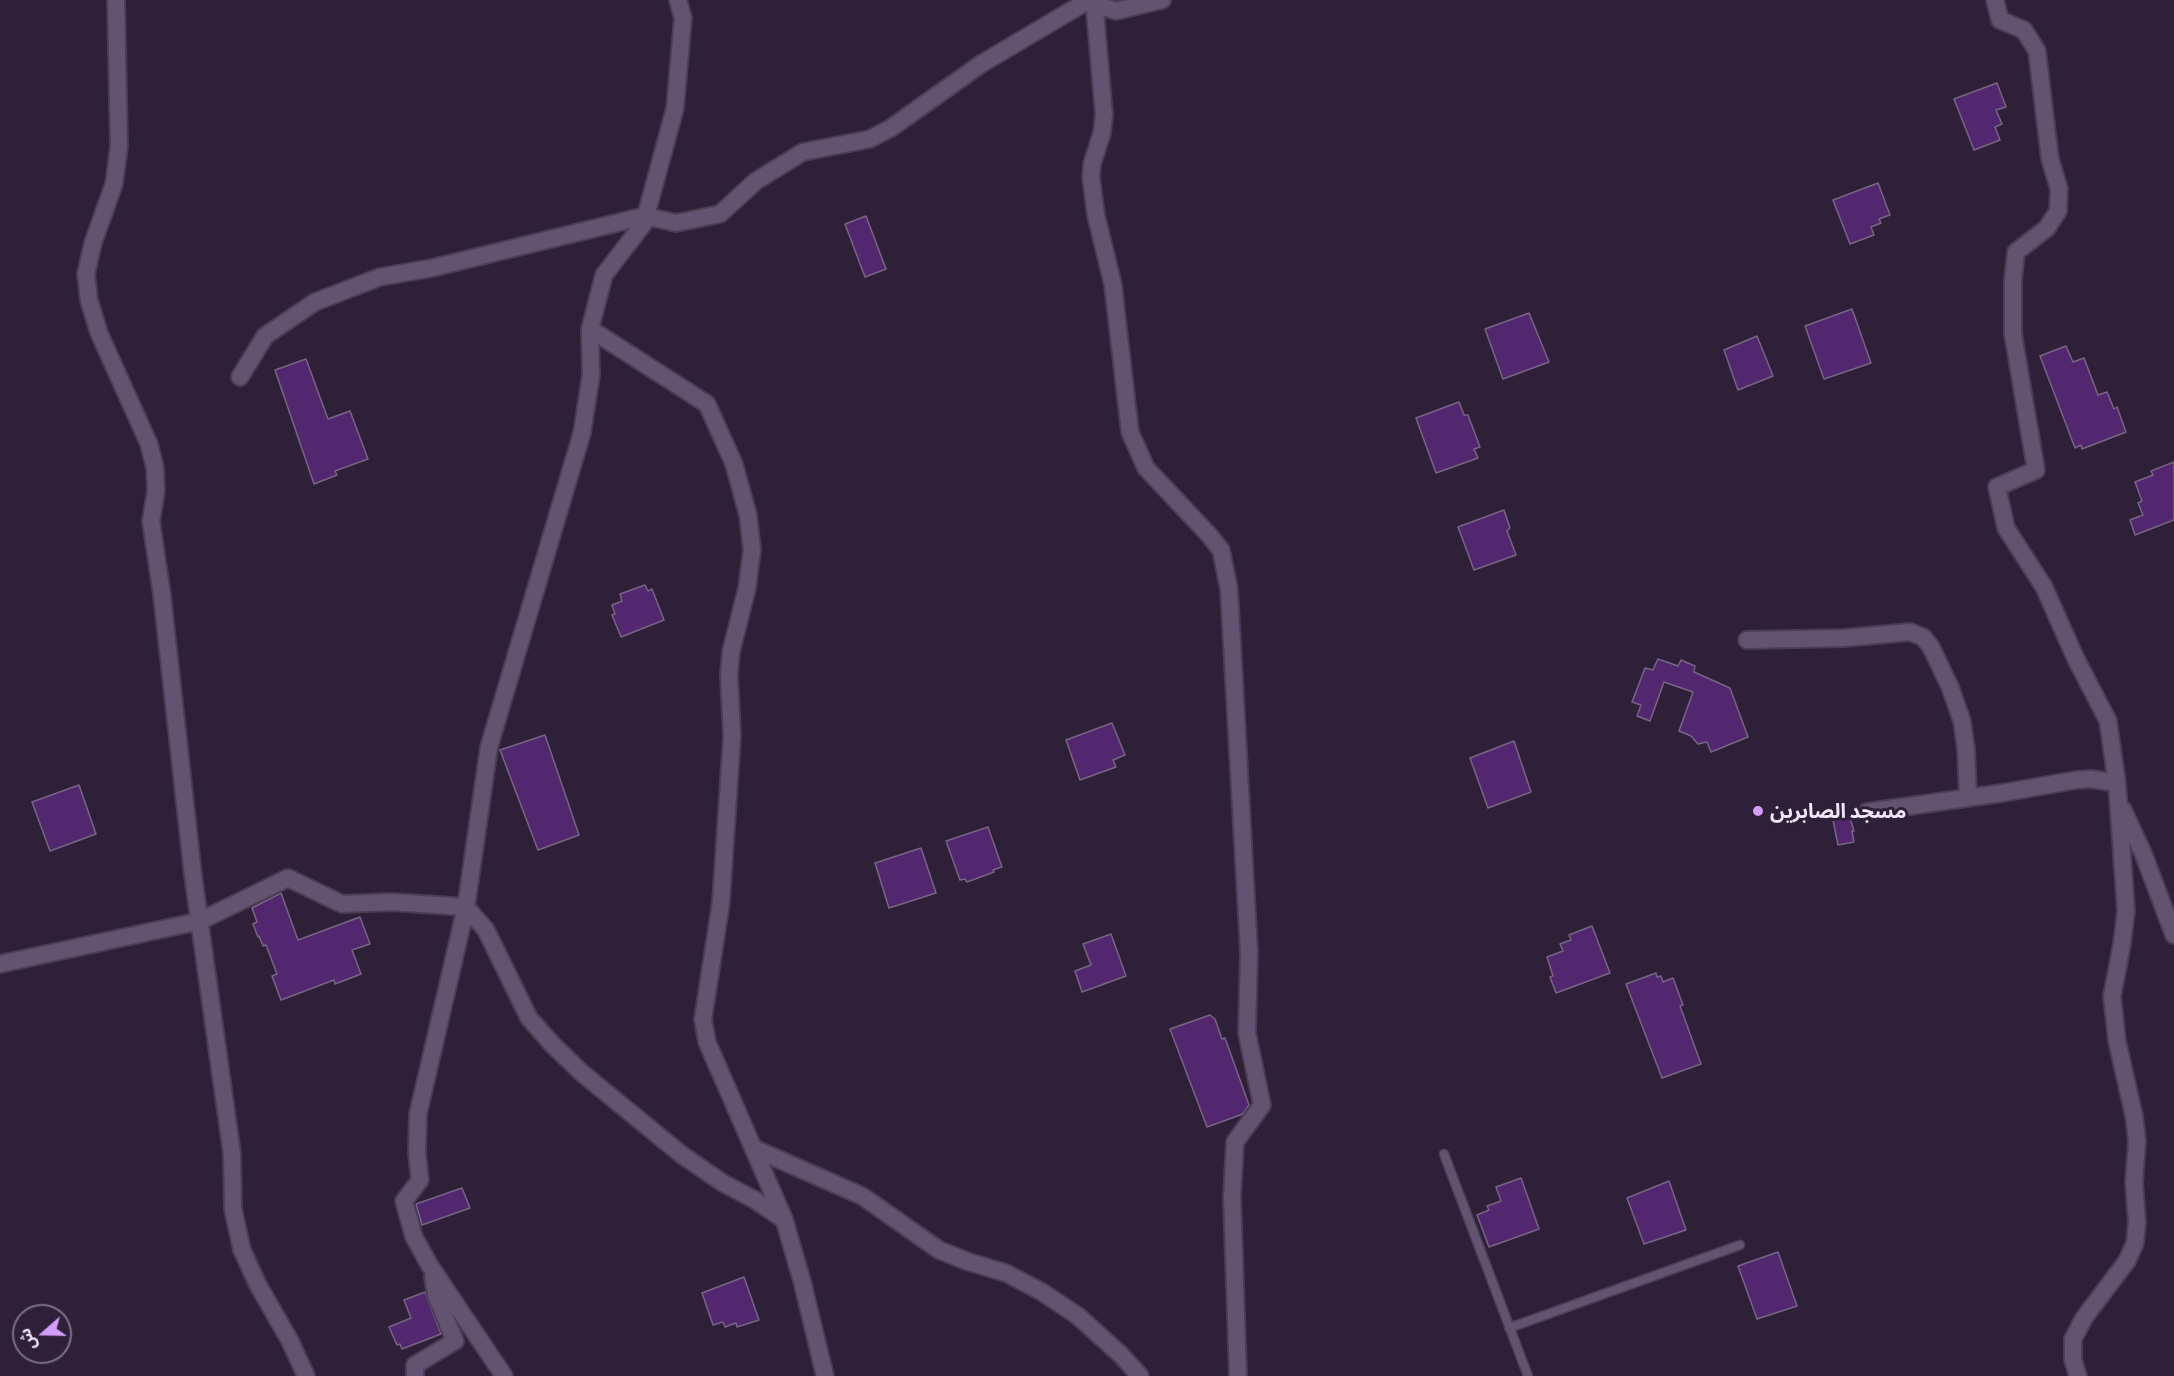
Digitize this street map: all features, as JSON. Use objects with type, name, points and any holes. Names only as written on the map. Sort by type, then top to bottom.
[{"type":"street","points":[[116,0],[119,146],[114,184],[93,243],[87,274],[89,300],[99,333],[149,444],[155,468],[156,491],[151,521],[162,595],[200,921],[232,1154],[233,1209],[242,1250],[306,1376]]},
{"type":"street","points":[[504,1376],[430,1266],[414,1237],[404,1201],[420,1180],[417,1154],[418,1114],[466,907],[489,747],[582,434],[591,375],[590,329],[604,275],[644,223],[675,108],[683,18],[678,0]]},
{"type":"street","points":[[1092,1],[1116,11],[1162,0]]},
{"type":"street","points":[[1995,0],[2000,20],[2024,30],[2037,51],[2050,159],[2058,189],[2058,211],[2047,228],[2016,252],[2013,280],[2013,334],[2036,470],[1997,487],[2006,528],[2044,587],[2075,657],[2108,721],[2117,791],[2126,911],[2112,996],[2117,1041],[2136,1133],[2134,1183],[2137,1222],[2135,1243],[2127,1261],[2084,1318],[2073,1339],[2073,1360],[2078,1376]]},
{"type":"street","points":[[240,377],[265,336],[315,302],[380,277],[432,268],[645,216],[676,223],[720,214],[756,181],[803,152],[870,139],[891,128],[981,64],[1092,1]]},
{"type":"street","points":[[1092,1],[1104,114],[1090,178],[1096,215],[1113,285],[1130,432],[1146,468],[1221,550],[1229,589],[1248,941],[1247,1033],[1262,1105],[1234,1142],[1232,1197],[1238,1376]]},
{"type":"street","points":[[590,329],[707,404],[734,464],[748,515],[752,550],[750,569],[731,652],[729,675],[732,736],[721,902],[703,1019],[707,1042],[784,1219],[825,1376]]},
{"type":"street","points":[[1747,640],[1844,638],[1910,632],[1923,637],[1931,647],[1950,687],[1962,721],[1968,797]]},
{"type":"street","points":[[1866,812],[2091,779],[2117,791],[2174,935]]},
{"type":"street","points":[[0,964],[200,921],[288,878],[342,904],[392,902],[466,907],[486,930],[529,1018],[582,1073],[682,1155],[723,1183],[784,1219]]},
{"type":"street","points":[[753,1148],[862,1196],[939,1250],[1006,1273],[1042,1292],[1078,1316],[1121,1355],[1140,1376]]},
{"type":"street","points":[[415,1376],[415,1365],[455,1341],[436,1295],[430,1266]]},
{"type":"lane","points":[[1444,1154],[1528,1376]]},
{"type":"lane","points":[[1509,1328],[1740,1245]]},
{"type":"building","points":[[1997,83],[2006,107],[1996,110],[2002,124],[1995,127],[2000,140],[1974,150],[1954,99]]},
{"type":"building","points":[[1878,183],[1890,215],[1879,219],[1881,223],[1871,227],[1874,235],[1850,244],[1833,200]]},
{"type":"building","points":[[866,216],[886,269],[865,277],[845,224]]},
{"type":"building","points":[[1852,309],[1871,363],[1824,379],[1805,326]]},
{"type":"building","points":[[1529,313],[1549,362],[1503,379],[1485,329]]},
{"type":"building","points":[[1757,336],[1773,376],[1738,390],[1724,350]]},
{"type":"building","points":[[2066,346],[2073,362],[2084,358],[2098,395],[2107,392],[2114,409],[2117,407],[2126,432],[2082,449],[2081,445],[2075,448],[2040,356]]},
{"type":"building","points":[[306,359],[328,419],[350,411],[368,459],[335,471],[337,475],[314,484],[275,370]]},
{"type":"building","points":[[1459,402],[1464,415],[1468,415],[1480,447],[1474,449],[1478,458],[1436,473],[1416,418]]},
{"type":"building","points":[[2174,462],[2174,520],[2135,535],[2130,520],[2143,515],[2138,503],[2142,501],[2135,482],[2153,475],[2151,471]]},
{"type":"building","points":[[1504,510],[1510,528],[1507,531],[1516,555],[1474,570],[1458,527]]},
{"type":"building","points":[[645,585],[648,591],[652,589],[664,620],[621,637],[612,615],[615,614],[612,605],[622,601],[620,594]]},
{"type":"building","points":[[1658,659],[1678,666],[1681,660],[1695,666],[1694,672],[1730,688],[1748,737],[1711,752],[1707,742],[1698,744],[1691,736],[1679,731],[1693,692],[1664,682],[1650,721],[1637,716],[1641,705],[1632,702],[1645,668],[1653,670]]},
{"type":"building","points":[[1112,723],[1125,755],[1113,760],[1116,767],[1080,780],[1066,740]]},
{"type":"building","points":[[545,735],[579,835],[538,850],[500,750]]},
{"type":"building","points":[[1514,741],[1531,792],[1488,808],[1470,758]]},
{"type":"building","points":[[79,785],[96,834],[50,851],[32,802]]},
{"type":"building","points":[[1849,815],[1854,831],[1852,831],[1854,842],[1838,845],[1833,820]]},
{"type":"building","points":[[988,827],[1002,867],[967,882],[965,879],[960,880],[946,841]]},
{"type":"building","points":[[921,848],[936,893],[889,908],[875,863]]},
{"type":"building","points":[[281,893],[298,940],[360,917],[370,944],[352,950],[361,974],[335,984],[334,980],[281,1000],[272,976],[277,974],[266,945],[263,946],[253,924],[257,922],[252,908]]},
{"type":"building","points":[[1592,926],[1610,973],[1556,993],[1550,977],[1553,976],[1547,957],[1563,951],[1560,944],[1571,940],[1569,935]]},
{"type":"building","points":[[1111,934],[1126,976],[1082,992],[1075,971],[1091,965],[1083,944]]},
{"type":"building","points":[[1656,973],[1657,977],[1661,976],[1663,982],[1673,978],[1683,1005],[1680,1006],[1701,1064],[1662,1078],[1626,984]]},
{"type":"building","points":[[1210,1015],[1215,1019],[1222,1039],[1225,1038],[1249,1105],[1243,1114],[1207,1127],[1170,1029]]},
{"type":"building","points":[[1521,1178],[1539,1229],[1489,1247],[1477,1215],[1489,1210],[1487,1206],[1501,1201],[1496,1187]]},
{"type":"building","points":[[1669,1181],[1686,1230],[1644,1244],[1627,1198]]},
{"type":"building","points":[[462,1188],[470,1208],[422,1225],[416,1204]]},
{"type":"building","points":[[1778,1252],[1797,1306],[1757,1319],[1738,1266]]},
{"type":"building","points":[[744,1277],[759,1320],[737,1327],[736,1323],[725,1327],[723,1322],[713,1325],[702,1293]]},
{"type":"building","points":[[425,1292],[441,1334],[402,1349],[400,1344],[397,1345],[389,1327],[411,1318],[404,1300]]},
{"type":"place","name":"مسجد الصابرين","points":[[1758,811]]}]
